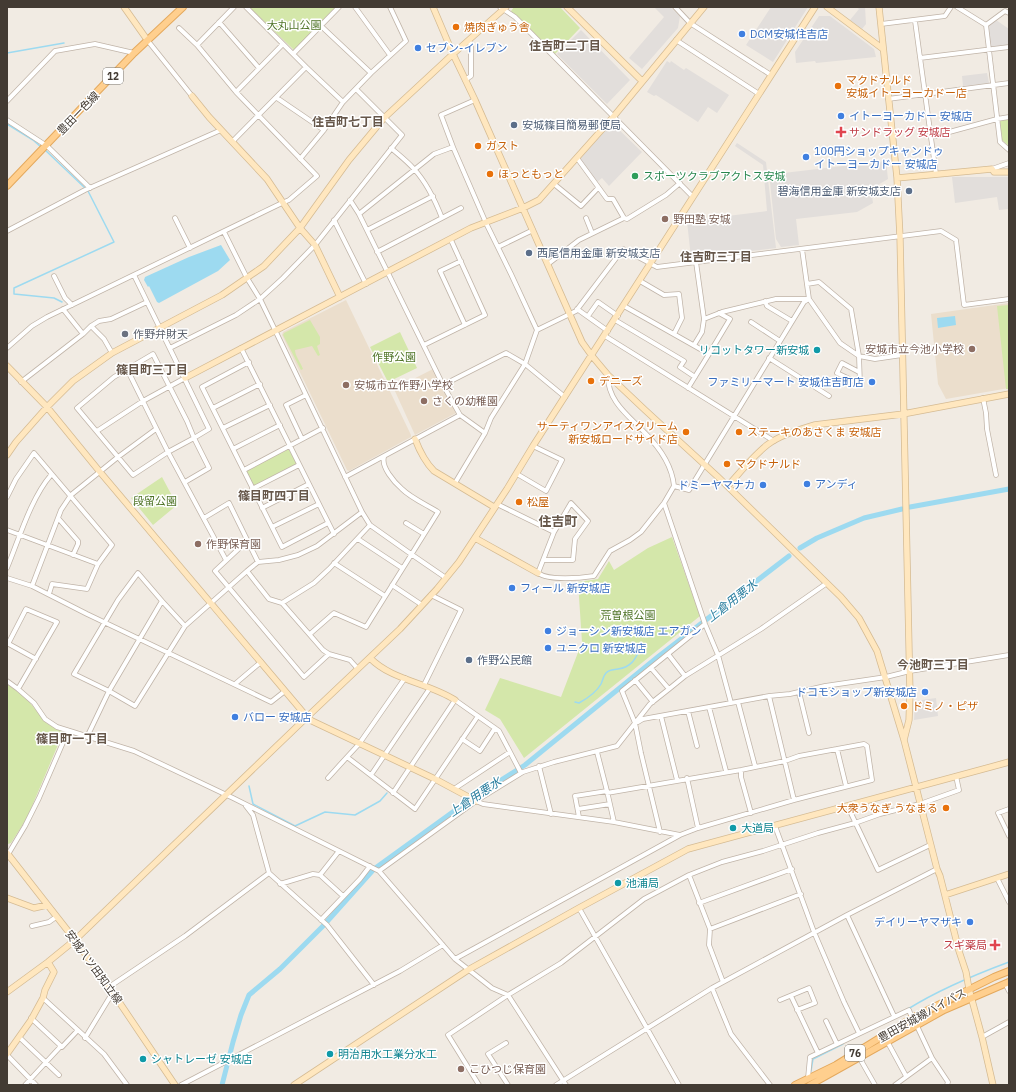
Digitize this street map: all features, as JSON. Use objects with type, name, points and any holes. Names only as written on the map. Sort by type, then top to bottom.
[{"type":"main road","name":"豊田一色線","points":[[7,186],[45,148],[134,53],[183,7]]},
{"type":"main road","name":"豊田安城線バイパス","points":[[795,1085],[836,1065],[912,1018],[1009,971]]},
{"type":"main road","name":"豊田安城線バイパス","points":[[810,1085],[944,1010],[1007,982]]},
{"type":"street","points":[[124,7],[148,41],[220,130],[267,179],[300,228],[315,245],[340,297]]},
{"type":"street","points":[[197,45],[234,7]]},
{"type":"street","points":[[246,7],[343,102]]},
{"type":"street","points":[[293,54],[339,7]]},
{"type":"street","points":[[355,7],[390,55]]},
{"type":"street","points":[[300,159],[324,130],[343,102],[371,73],[406,41],[390,7]]},
{"type":"street","points":[[433,7],[582,342],[608,375],[728,486],[841,596],[859,618],[878,652],[904,740],[930,845],[966,972],[969,990],[993,1085]]},
{"type":"street","points":[[567,7],[642,81]]},
{"type":"street","points":[[674,7],[690,23],[771,75]]},
{"type":"street","points":[[97,431],[143,401],[275,330],[451,240],[471,228],[523,208],[539,200],[614,116],[704,7]]},
{"type":"street","points":[[7,992],[75,940],[227,795],[306,717],[400,629],[446,578],[459,562],[517,474],[533,446],[693,196],[816,7]]},
{"type":"street","points":[[827,7],[883,49]]},
{"type":"street","points":[[879,7],[897,178],[900,237],[910,671],[909,720],[904,740]]},
{"type":"street","points":[[881,24],[915,21],[945,16],[951,7]]},
{"type":"street","points":[[957,7],[986,26],[1000,142],[1009,150]]},
{"type":"street","points":[[7,455],[16,442],[47,407],[73,381],[112,353],[211,302],[264,266],[300,228],[349,160],[384,118],[503,8],[515,17],[693,196]]},
{"type":"street","points":[[986,26],[1005,11],[1009,13]]},
{"type":"street","points":[[915,21],[936,174]]},
{"type":"street","points":[[220,22],[259,68]]},
{"type":"street","points":[[321,26],[371,73]]},
{"type":"street","points":[[7,348],[32,326],[47,317],[289,200],[317,176],[258,116],[197,45],[179,28]]},
{"type":"street","points":[[465,80],[471,76],[471,46],[469,40]]},
{"type":"street","points":[[676,40],[759,94]]},
{"type":"street","points":[[7,101],[55,51],[95,44],[134,53]]},
{"type":"street","points":[[236,92],[283,44]]},
{"type":"street","points":[[920,58],[1009,47]]},
{"type":"street","points":[[232,142],[306,67]]},
{"type":"street","points":[[888,98],[1009,83]]},
{"type":"street","points":[[170,348],[236,315],[260,299],[283,278],[315,245],[402,135],[356,89]]},
{"type":"street","points":[[277,98],[324,130]]},
{"type":"street","points":[[475,100],[441,115],[453,148],[486,223],[537,330]]},
{"type":"street","points":[[931,137],[997,118],[1009,117]]},
{"type":"street","points":[[7,120],[45,148],[88,189]]},
{"type":"street","points":[[7,231],[88,189],[220,130]]},
{"type":"street","points":[[391,148],[414,169],[433,196],[442,218]]},
{"type":"street","points":[[359,214],[434,154],[453,148]]},
{"type":"street","points":[[576,158],[607,199],[612,199],[624,218]]},
{"type":"street","points":[[897,178],[992,169],[1009,163]]},
{"type":"street","points":[[992,169],[994,172],[1009,172]]},
{"type":"street","points":[[548,264],[579,240],[624,218],[627,219],[666,194],[680,183]]},
{"type":"street","points":[[554,184],[581,206],[598,188]]},
{"type":"street","points":[[367,230],[433,196]]},
{"type":"street","points":[[350,200],[359,214],[443,385],[460,415],[485,433]]},
{"type":"street","points":[[377,252],[462,208]]},
{"type":"street","points":[[175,218],[190,248]]},
{"type":"street","points":[[586,218],[592,233]]},
{"type":"street","points":[[334,220],[366,284]]},
{"type":"street","points":[[498,247],[533,230]]},
{"type":"street","points":[[455,483],[485,433],[491,418],[524,364],[537,330],[571,315],[578,309],[623,249],[657,267],[941,231],[956,240],[964,306],[1009,299]]},
{"type":"street","points":[[224,232],[247,278],[260,299],[362,512],[370,525],[446,578]]},
{"type":"street","points":[[424,345],[485,316],[451,240]]},
{"type":"street","points":[[802,249],[809,299],[840,343],[859,356],[875,359],[902,356]]},
{"type":"street","points":[[461,260],[440,271],[465,325]]},
{"type":"street","points":[[694,345],[702,332],[704,319],[696,262]]},
{"type":"street","points":[[134,275],[209,429],[194,438],[168,452],[133,475],[77,408],[114,377],[153,354],[187,421],[194,438],[209,468],[185,482]]},
{"type":"street","points":[[54,276],[65,298],[72,305]]},
{"type":"street","points":[[640,281],[664,296],[679,294],[682,318],[674,334]]},
{"type":"street","points":[[806,284],[819,282],[851,309],[859,356],[860,384],[837,373],[842,363],[859,372]]},
{"type":"street","points":[[704,319],[719,313],[765,301],[776,299],[809,299]]},
{"type":"street","points":[[674,486],[689,490],[792,321],[804,302],[809,299]]},
{"type":"street","points":[[765,301],[767,306],[792,321]]},
{"type":"street","points":[[21,382],[83,334],[91,326],[99,321],[111,320],[147,302]]},
{"type":"street","points":[[588,316],[598,302],[616,318],[684,361],[680,367],[695,376]]},
{"type":"street","points":[[624,306],[709,354]]},
{"type":"street","points":[[578,309],[606,333],[688,388],[774,442]]},
{"type":"street","points":[[63,310],[83,334]]},
{"type":"street","points":[[688,388],[730,320],[719,313]]},
{"type":"street","points":[[751,322],[780,341]]},
{"type":"street","points":[[91,326],[104,339],[112,353]]},
{"type":"street","points":[[241,348],[334,534]]},
{"type":"street","points":[[443,385],[506,353],[524,364],[565,397]]},
{"type":"street","points":[[769,358],[829,396]]},
{"type":"street","points":[[249,362],[202,387],[252,489],[282,547],[328,523]]},
{"type":"street","points":[[7,366],[47,407],[306,717],[359,744],[435,779],[483,804],[614,822],[680,835]]},
{"type":"street","points":[[127,369],[156,429],[226,560]]},
{"type":"street","points":[[475,538],[538,574],[550,578],[594,576],[614,548],[630,540],[641,532],[664,503],[674,486],[670,468],[650,437],[618,406],[609,388],[608,375]]},
{"type":"street","points":[[213,408],[260,384]]},
{"type":"street","points":[[728,486],[759,453],[774,442],[792,432],[814,425],[904,414],[1009,394]]},
{"type":"street","points":[[302,439],[286,405],[306,395]]},
{"type":"street","points":[[983,398],[987,430],[996,475]]},
{"type":"street","points":[[223,428],[270,405]]},
{"type":"street","points":[[345,477],[460,415]]},
{"type":"street","points":[[233,449],[280,425]]},
{"type":"street","points":[[244,470],[323,428]]},
{"type":"street","points":[[32,586],[60,510],[71,495],[156,429]]},
{"type":"street","points":[[415,439],[422,455],[434,471],[496,505],[554,532]]},
{"type":"street","points":[[517,474],[546,491],[562,460],[533,446]]},
{"type":"street","points":[[7,497],[16,479],[34,453],[112,545],[98,564],[87,589],[52,584],[48,594]]},
{"type":"street","points":[[310,634],[334,613],[366,628],[438,512],[403,490],[386,468],[383,460],[384,456]]},
{"type":"street","points":[[252,489],[299,465]]},
{"type":"street","points":[[7,568],[36,496],[45,482],[52,475]]},
{"type":"street","points":[[262,508],[309,484]]},
{"type":"street","points":[[204,518],[228,503],[258,562]]},
{"type":"street","points":[[538,574],[554,532],[570,503],[588,521],[575,539],[574,560],[544,560]]},
{"type":"street","points":[[664,503],[705,624],[718,656],[731,703]]},
{"type":"street","points":[[272,527],[319,504]]},
{"type":"street","points":[[184,626],[138,573],[118,600],[74,674],[109,691],[135,706],[184,626],[247,571],[258,562],[279,560],[298,555],[317,546],[362,512]]},
{"type":"street","points":[[58,518],[78,541],[73,555]]},
{"type":"street","points":[[406,523],[424,534]]},
{"type":"street","points":[[282,602],[314,583],[370,525]]},
{"type":"street","points":[[7,530],[98,564]]},
{"type":"street","points":[[358,539],[402,568]]},
{"type":"street","points":[[247,541],[215,571],[304,677],[329,654]]},
{"type":"street","points":[[334,563],[385,596]]},
{"type":"street","points":[[247,571],[269,599],[282,602],[323,650],[329,654],[350,660],[358,669]]},
{"type":"street","points":[[7,578],[32,586],[272,702],[285,691]]},
{"type":"street","points":[[379,871],[476,801],[521,773],[539,766],[617,746],[653,702],[669,688],[685,676],[761,629],[827,584]]},
{"type":"street","points":[[392,585],[422,605]]},
{"type":"street","points":[[371,775],[427,686],[461,610],[431,595]]},
{"type":"street","points":[[87,737],[109,691],[162,601]]},
{"type":"street","points":[[18,689],[36,659],[57,622],[26,609],[7,644],[36,659]]},
{"type":"street","points":[[660,832],[635,724],[622,692],[705,624]]},
{"type":"street","points":[[668,654],[685,676]]},
{"type":"street","points":[[635,724],[643,719],[799,692],[825,686],[886,677],[910,671],[1009,655]]},
{"type":"street","points":[[370,658],[377,666],[427,686],[455,700],[499,731],[521,773]]},
{"type":"street","points":[[234,684],[261,662]]},
{"type":"street","points":[[651,668],[669,688]]},
{"type":"street","points":[[328,778],[359,744],[405,678]]},
{"type":"street","points":[[635,680],[653,702]]},
{"type":"street","points":[[7,681],[34,703],[45,718],[57,727],[134,751],[227,795],[244,805],[379,871],[455,959],[492,988],[508,995],[564,1083]]},
{"type":"street","points":[[799,692],[809,733]]},
{"type":"street","points":[[769,696],[794,800]]},
{"type":"street","points":[[393,792],[455,700]]},
{"type":"street","points":[[738,702],[755,766]]},
{"type":"street","points":[[709,707],[726,771]]},
{"type":"street","points":[[688,711],[697,746]]},
{"type":"street","points":[[347,757],[415,809],[478,716]]},
{"type":"street","points":[[661,716],[677,780]]},
{"type":"street","points":[[462,739],[480,750],[495,728]]},
{"type":"street","points":[[7,854],[25,826],[39,798],[68,731]]},
{"type":"street","points":[[455,959],[680,835],[698,828],[794,800],[872,780],[867,746],[864,744],[837,748],[741,770],[726,771],[650,785],[575,796],[579,818]]},
{"type":"street","points":[[837,748],[846,786]]},
{"type":"street","points":[[454,789],[510,752]]},
{"type":"street","points":[[597,752],[614,822]]},
{"type":"street","points":[[294,1085],[468,970],[578,908],[688,849],[848,807],[915,787],[1009,762]]},
{"type":"street","points":[[539,766],[551,814]]},
{"type":"street","points":[[741,770],[741,777],[751,813]]},
{"type":"street","points":[[479,1085],[448,1035],[508,995],[561,963],[594,936],[644,899],[689,875],[722,862],[855,823],[880,814],[920,804],[959,790],[956,776]]},
{"type":"street","points":[[687,778],[698,828]]},
{"type":"street","points":[[578,809],[610,804]]},
{"type":"street","points":[[244,805],[253,814],[269,873],[324,922],[374,985]]},
{"type":"street","points":[[848,807],[878,870],[930,845]]},
{"type":"street","points":[[1009,809],[998,813],[1009,836]]},
{"type":"street","points":[[775,826],[814,932],[859,1033]]},
{"type":"street","points":[[320,875],[339,851]]},
{"type":"street","name":"安城八ツ田知立線","points":[[7,854],[75,940],[111,989],[175,1085]]},
{"type":"street","points":[[324,922],[343,896],[372,867]]},
{"type":"street","points":[[699,903],[792,869]]},
{"type":"street","points":[[556,1085],[564,1083],[712,988],[814,932],[937,869]]},
{"type":"street","points":[[86,1038],[111,989],[269,873]]},
{"type":"street","points":[[280,884],[313,874],[320,875],[343,896]]},
{"type":"street","points":[[945,895],[1009,874]]},
{"type":"street","points":[[689,875],[710,929],[709,945],[723,982]]},
{"type":"street","points":[[997,878],[1009,902]]},
{"type":"street","points":[[710,929],[801,894]]},
{"type":"street","points":[[7,898],[34,908],[47,905]]},
{"type":"street","points":[[578,908],[679,1085]]},
{"type":"street","points":[[847,915],[894,1016]]},
{"type":"street","points":[[32,926],[49,922],[56,916]]},
{"type":"street","points":[[181,1085],[374,985],[443,946]]},
{"type":"street","points":[[36,1085],[7,1054],[43,998],[44,990],[54,972],[48,962]]},
{"type":"street","points":[[1007,982],[1009,991]]},
{"type":"street","points":[[712,988],[731,1034],[770,1085]]},
{"type":"street","points":[[780,1000],[809,988],[815,1003],[797,1010]]},
{"type":"street","points":[[791,996],[818,1053]]},
{"type":"street","points":[[43,998],[104,1054],[128,1085]]},
{"type":"street","points":[[808,1078],[810,1057],[909,1010],[912,1018]]},
{"type":"street","points":[[31,1018],[61,1046]]},
{"type":"street","points":[[826,1021],[837,1044]]},
{"type":"street","points":[[982,1037],[1009,1022]]},
{"type":"street","points":[[916,1026],[932,1058],[948,1082],[947,1085]]},
{"type":"street","points":[[25,1085],[78,1030]]},
{"type":"street","points":[[19,1037],[59,1075]]},
{"type":"street","points":[[887,1042],[906,1076]]},
{"type":"street","points":[[506,1043],[488,1054],[508,1085]]},
{"type":"street","points":[[859,1057],[875,1085]]},
{"type":"street","points":[[895,1085],[932,1058]]},
{"type":"shaded area","points":[[654,7],[670,7],[680,16],[678,28],[642,69],[629,58],[664,17]]},
{"type":"shaded area","points":[[771,7],[808,7],[773,62],[746,45]]},
{"type":"shaded area","points":[[856,7],[865,7],[866,24],[862,29],[850,20],[859,9]]},
{"type":"shaded area","points":[[819,16],[830,16],[874,49],[876,57],[816,63],[815,61],[796,63],[795,52]]},
{"type":"shaded area","points":[[996,20],[1009,29],[1009,45],[992,47],[990,45],[987,27]]},
{"type":"shaded area","points":[[581,30],[630,80],[607,104],[557,54]]},
{"type":"shaded area","points":[[667,61],[670,63],[671,61],[684,70],[686,68],[729,95],[717,113],[708,107],[698,122],[656,95],[654,96],[647,92]]},
{"type":"shaded area","points":[[987,73],[989,83],[963,86],[962,76]]},
{"type":"shaded area","points":[[612,123],[642,152],[609,186],[602,178],[597,182],[580,159]]},
{"type":"shaded area","points":[[737,143],[766,162],[776,248],[691,258],[687,221],[767,211],[763,165],[735,146]]},
{"type":"shaded area","points":[[886,161],[888,179],[871,189],[873,203],[857,212],[796,219],[799,245],[781,247],[776,239],[770,182],[776,181],[775,174]]},
{"type":"shaded area","points":[[952,177],[1009,177],[1009,209],[999,210],[997,197],[955,203]]},
{"type":"shaded area","name":"安城市立作野小学校","points":[[346,300],[411,435],[411,437],[349,471],[347,470],[282,335],[283,332]]},
{"type":"shaded area","name":"安城市立今池小学校","points":[[1009,303],[1009,388],[946,399],[938,384],[931,314]]},
{"type":"shaded area","name":"さくの幼稚園","points":[[433,369],[456,413],[415,435],[394,389]]},
{"type":"shaded area","points":[[936,698],[938,716],[914,720],[915,701]]},
{"type":"green space","name":"大丸山公園","points":[[249,7],[337,7],[294,50]]},
{"type":"green space","points":[[514,7],[560,7],[580,28],[555,54],[513,14],[511,11]]},
{"type":"green space","points":[[1009,118],[1009,146],[1002,140],[1000,121],[1002,119]]},
{"type":"green space","points":[[1009,305],[1009,389],[1006,389],[997,306]]},
{"type":"green space","points":[[310,320],[320,337],[320,344],[317,346],[320,355],[318,356],[312,346],[295,350],[303,369],[301,370],[283,335],[284,333]]},
{"type":"green space","name":"作野公園","points":[[400,332],[417,368],[388,382],[370,347]]},
{"type":"green space","points":[[288,449],[296,464],[255,486],[253,485],[247,470]]},
{"type":"green space","name":"段留公園","points":[[162,477],[177,505],[153,525],[131,498]]},
{"type":"green space","name":"荒曽根公園","points":[[672,537],[700,616],[524,758],[500,719],[485,710],[500,678],[561,697],[582,642],[578,582],[598,579],[609,561],[614,570],[648,548]]},
{"type":"green space","points":[[7,684],[25,697],[47,723],[63,733],[27,818],[11,843],[8,844]]},
{"type":"water","points":[[221,245],[230,260],[218,271],[159,303],[157,302],[149,286],[148,287],[144,280],[145,277],[189,257]]},
{"type":"water","points":[[955,316],[956,325],[938,328],[937,318]]},
{"type":"waterway","points":[[7,53],[64,43]]},
{"type":"waterway","points":[[7,124],[33,140],[41,147]]},
{"type":"waterway","points":[[44,149],[85,188]]},
{"type":"waterway","points":[[62,302],[54,298],[14,294],[14,288],[114,242],[88,191]]},
{"type":"waterway","name":"上倉用悪水","points":[[910,507],[1009,489]]},
{"type":"waterway","name":"上倉用悪水","points":[[800,548],[817,538],[864,518],[902,509]]},
{"type":"waterway","name":"上倉用悪水","points":[[222,1085],[241,1015],[249,995],[280,969],[324,925],[374,869],[468,801],[525,765],[659,656],[789,556]]},
{"type":"waterway","points":[[575,702],[579,703],[594,693],[601,684],[604,675],[610,670],[629,665],[634,660],[640,649]]},
{"type":"waterway","points":[[249,786],[253,804],[295,826],[325,812],[355,815],[380,801],[387,793]]},
{"type":"waterway","points":[[908,1009],[957,983],[1009,962]]},
{"type":"waterway","points":[[811,1071],[813,1059],[843,1044]]},
{"type":"place","name":"焼肉ぎゅう舎","points":[[456,27]]},
{"type":"place","name":"DCM安城住吉店","points":[[742,34]]},
{"type":"place","name":"セブン-イレブン","points":[[418,48]]},
{"type":"place","name":"マクドナルド 安城イトーヨーカドー店","points":[[838,86]]},
{"type":"place","name":"イトーヨーカドー 安城店","points":[[841,116]]},
{"type":"place","name":"安城篠目簡易郵便局","points":[[514,125]]},
{"type":"place","name":"サンドラッグ 安城店","points":[[841,132]]},
{"type":"place","name":"ガスト","points":[[478,146]]},
{"type":"place","name":"100円ショップキャンドゥ イトーヨーカドー 安城店","points":[[806,157]]},
{"type":"place","name":"ほっともっと","points":[[490,174]]},
{"type":"place","name":"スポーツクラブアクトス安城","points":[[635,176]]},
{"type":"place","name":"碧海信用金庫 新安城支店","points":[[909,191]]},
{"type":"place","name":"野田塾 安城","points":[[665,219]]},
{"type":"place","name":"西尾信用金庫 新安城支店","points":[[529,253]]},
{"type":"place","name":"作野弁財天","points":[[125,334]]},
{"type":"place","name":"安城市立今池小学校","points":[[972,349]]},
{"type":"place","name":"リコットタワー新安城","points":[[817,350]]},
{"type":"place","name":"デニーズ","points":[[591,381]]},
{"type":"place","name":"ファミリーマート 安城住吉町店","points":[[872,382]]},
{"type":"place","name":"安城市立作野小学校","points":[[346,385]]},
{"type":"place","name":"さくの幼稚園","points":[[424,401]]},
{"type":"place","name":"サーティワンアイスクリーム 新安城ロードサイド店","points":[[686,432]]},
{"type":"place","name":"ステーキのあさくま 安城店","points":[[739,432]]},
{"type":"place","name":"マクドナルド","points":[[727,464]]},
{"type":"place","name":"アンディ","points":[[807,484]]},
{"type":"place","name":"ドミーヤマナカ","points":[[763,485]]},
{"type":"place","name":"松屋","points":[[519,502]]},
{"type":"place","name":"作野保育園","points":[[198,544]]},
{"type":"place","name":"フィール 新安城店","points":[[512,588]]},
{"type":"place","name":"ジョーシン新安城店 エアガン","points":[[548,631]]},
{"type":"place","name":"ユニクロ 新安城店","points":[[548,648]]},
{"type":"place","name":"作野公民館","points":[[469,660]]},
{"type":"place","name":"ドコモショップ新安城店","points":[[925,692]]},
{"type":"place","name":"ドミノ・ピザ","points":[[904,706]]},
{"type":"place","name":"バロー 安城店","points":[[235,717]]},
{"type":"place","name":"大衆うなぎ うなまる","points":[[946,808]]},
{"type":"place","name":"大道局","points":[[733,828]]},
{"type":"place","name":"池浦局","points":[[618,883]]},
{"type":"place","name":"デイリーヤマザキ","points":[[970,922]]},
{"type":"place","name":"スギ薬局","points":[[995,945]]},
{"type":"place","name":"明治用水工業分水工","points":[[330,1054]]},
{"type":"place","name":"シャトレーゼ 安城店","points":[[143,1059]]},
{"type":"place","name":"こひつじ保育園","points":[[461,1069]]},
{"type":"district","name":"住吉町二丁目","points":[[565,46]]},
{"type":"district","name":"住吉町七丁目","points":[[348,122]]},
{"type":"district","name":"住吉町三丁目","points":[[716,257]]},
{"type":"district","name":"篠目町三丁目","points":[[152,370]]},
{"type":"district","name":"篠目町四丁目","points":[[274,496]]},
{"type":"district","name":"住吉町","points":[[558,521]]},
{"type":"district","name":"今池町三丁目","points":[[933,665]]},
{"type":"district","name":"篠目町一丁目","points":[[72,739]]}]
